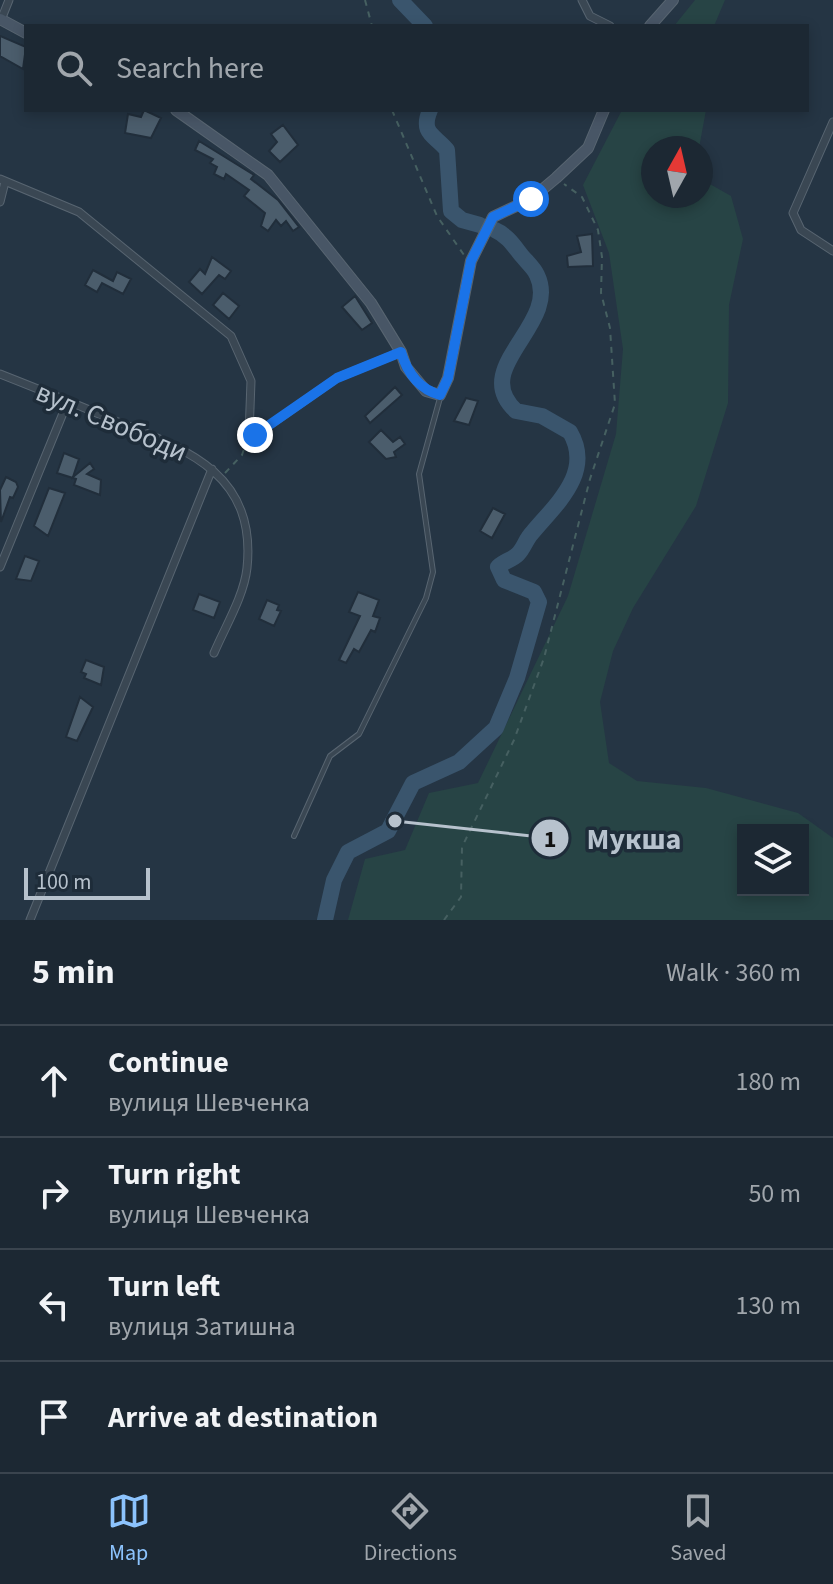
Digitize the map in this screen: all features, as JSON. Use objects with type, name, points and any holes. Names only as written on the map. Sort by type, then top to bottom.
[{"type":"street","points":[[9,0],[0,20],[24,32]]},
{"type":"street","points":[[582,0],[590,16],[606,24]]},
{"type":"street","points":[[652,24],[673,0]]},
{"type":"street","points":[[179,112],[268,175],[371,303],[401,352],[406,367],[426,391],[440,395],[448,378],[471,261],[493,217],[531,199],[588,148],[603,112]]},
{"type":"street","points":[[833,122],[793,213],[801,230],[833,251]]},
{"type":"street","points":[[0,202],[3,181],[79,212],[231,336],[251,381],[249,435],[261,431],[337,378],[401,352]]},
{"type":"street","name":"вул. Свободи","points":[[0,374],[171,443],[212,469],[234,496],[246,530],[247,567],[214,653]]},
{"type":"street","points":[[0,567],[68,401]]},
{"type":"street","points":[[30,920],[212,469]]},
{"type":"lane","points":[[294,836],[330,756],[359,734],[426,598],[433,572],[419,474],[423,451],[440,407],[440,395]]},
{"type":"path","points":[[365,0],[371,24]]},
{"type":"path","points":[[393,112],[437,216],[471,261]]},
{"type":"path","points":[[444,920],[461,897],[462,847],[514,740],[544,658],[590,479],[615,404],[610,328],[601,293],[602,257],[598,230],[582,197],[556,178]]},
{"type":"path","points":[[220,478],[242,455],[249,435]]},
{"type":"green space","points":[[695,0],[725,0],[715,24],[676,24]]},
{"type":"green space","points":[[621,112],[706,112],[701,136],[641,136],[641,208],[713,208],[713,186],[731,196],[743,239],[729,305],[728,403],[696,506],[633,608],[613,651],[600,702],[609,763],[637,781],[706,788],[798,813],[833,838],[833,920],[348,920],[365,859],[405,850],[429,793],[478,783],[568,596],[616,434],[623,349],[609,253],[583,185]]},
{"type":"building","points":[[0,36],[24,46],[23,69],[0,56]]},
{"type":"building","points":[[143,112],[148,112],[161,118],[151,138],[125,133],[128,114],[141,117]]},
{"type":"building","points":[[283,125],[298,145],[280,162],[269,151],[277,142],[271,134]]},
{"type":"building","points":[[199,141],[254,175],[251,179],[278,200],[299,227],[293,231],[286,221],[281,226],[276,220],[268,231],[261,226],[265,213],[244,196],[249,190],[226,174],[224,179],[214,174],[217,167],[210,163],[213,159],[195,150]]},
{"type":"building","points":[[592,234],[593,266],[568,267],[567,256],[581,252],[577,236]]},
{"type":"building","points":[[212,257],[231,271],[225,279],[219,275],[202,294],[189,282],[200,269],[205,274]]},
{"type":"building","points":[[93,270],[113,281],[117,272],[131,279],[123,294],[102,283],[97,292],[85,285]]},
{"type":"building","points":[[223,293],[239,306],[229,319],[213,305]]},
{"type":"building","points":[[355,296],[372,323],[362,330],[342,307]]},
{"type":"building","points":[[395,387],[402,395],[370,423],[365,416]]},
{"type":"building","points":[[466,398],[478,401],[469,425],[454,421]]},
{"type":"building","points":[[381,430],[393,442],[400,437],[405,444],[394,452],[396,457],[386,459],[369,442]]},
{"type":"building","points":[[64,453],[79,459],[73,477],[90,463],[94,469],[87,474],[101,480],[100,495],[74,485],[76,479],[57,473]]},
{"type":"building","points":[[6,477],[16,482],[18,487],[13,498],[10,497],[1,522],[0,490]]},
{"type":"building","points":[[49,488],[65,493],[48,536],[34,526]]},
{"type":"building","points":[[493,508],[505,514],[492,538],[480,531]]},
{"type":"building","points":[[25,556],[39,561],[31,581],[16,579]]},
{"type":"building","points":[[358,592],[379,600],[373,616],[380,618],[375,632],[371,630],[359,652],[354,649],[346,663],[339,660],[360,616],[349,612]]},
{"type":"building","points":[[199,594],[220,602],[214,618],[193,610]]},
{"type":"building","points":[[267,600],[279,605],[277,610],[281,611],[274,626],[259,619]]},
{"type":"building","points":[[86,660],[104,667],[101,685],[84,678],[86,674],[81,672]]},
{"type":"building","points":[[80,697],[93,707],[77,741],[66,737]]},
{"type":"waterway","points":[[400,0],[423,24]]},
{"type":"waterway","points":[[429,112],[428,129],[447,150],[451,211],[462,220],[480,225]]},
{"type":"waterway","points":[[325,920],[334,880],[348,852],[388,831],[413,783],[459,762],[496,728],[517,678],[539,602],[534,592],[504,580],[498,567],[520,552],[575,475],[576,447],[570,432],[542,416],[516,411],[504,395],[502,378],[537,311],[541,293],[534,270],[510,241],[495,230]]},
{"type":"place","name":"Мукша","points":[[395,821]]},
{"type":"route","points":[[255,435],[337,378],[401,352],[406,367],[426,391],[440,395],[448,378],[471,261],[493,217],[531,199]]}]
